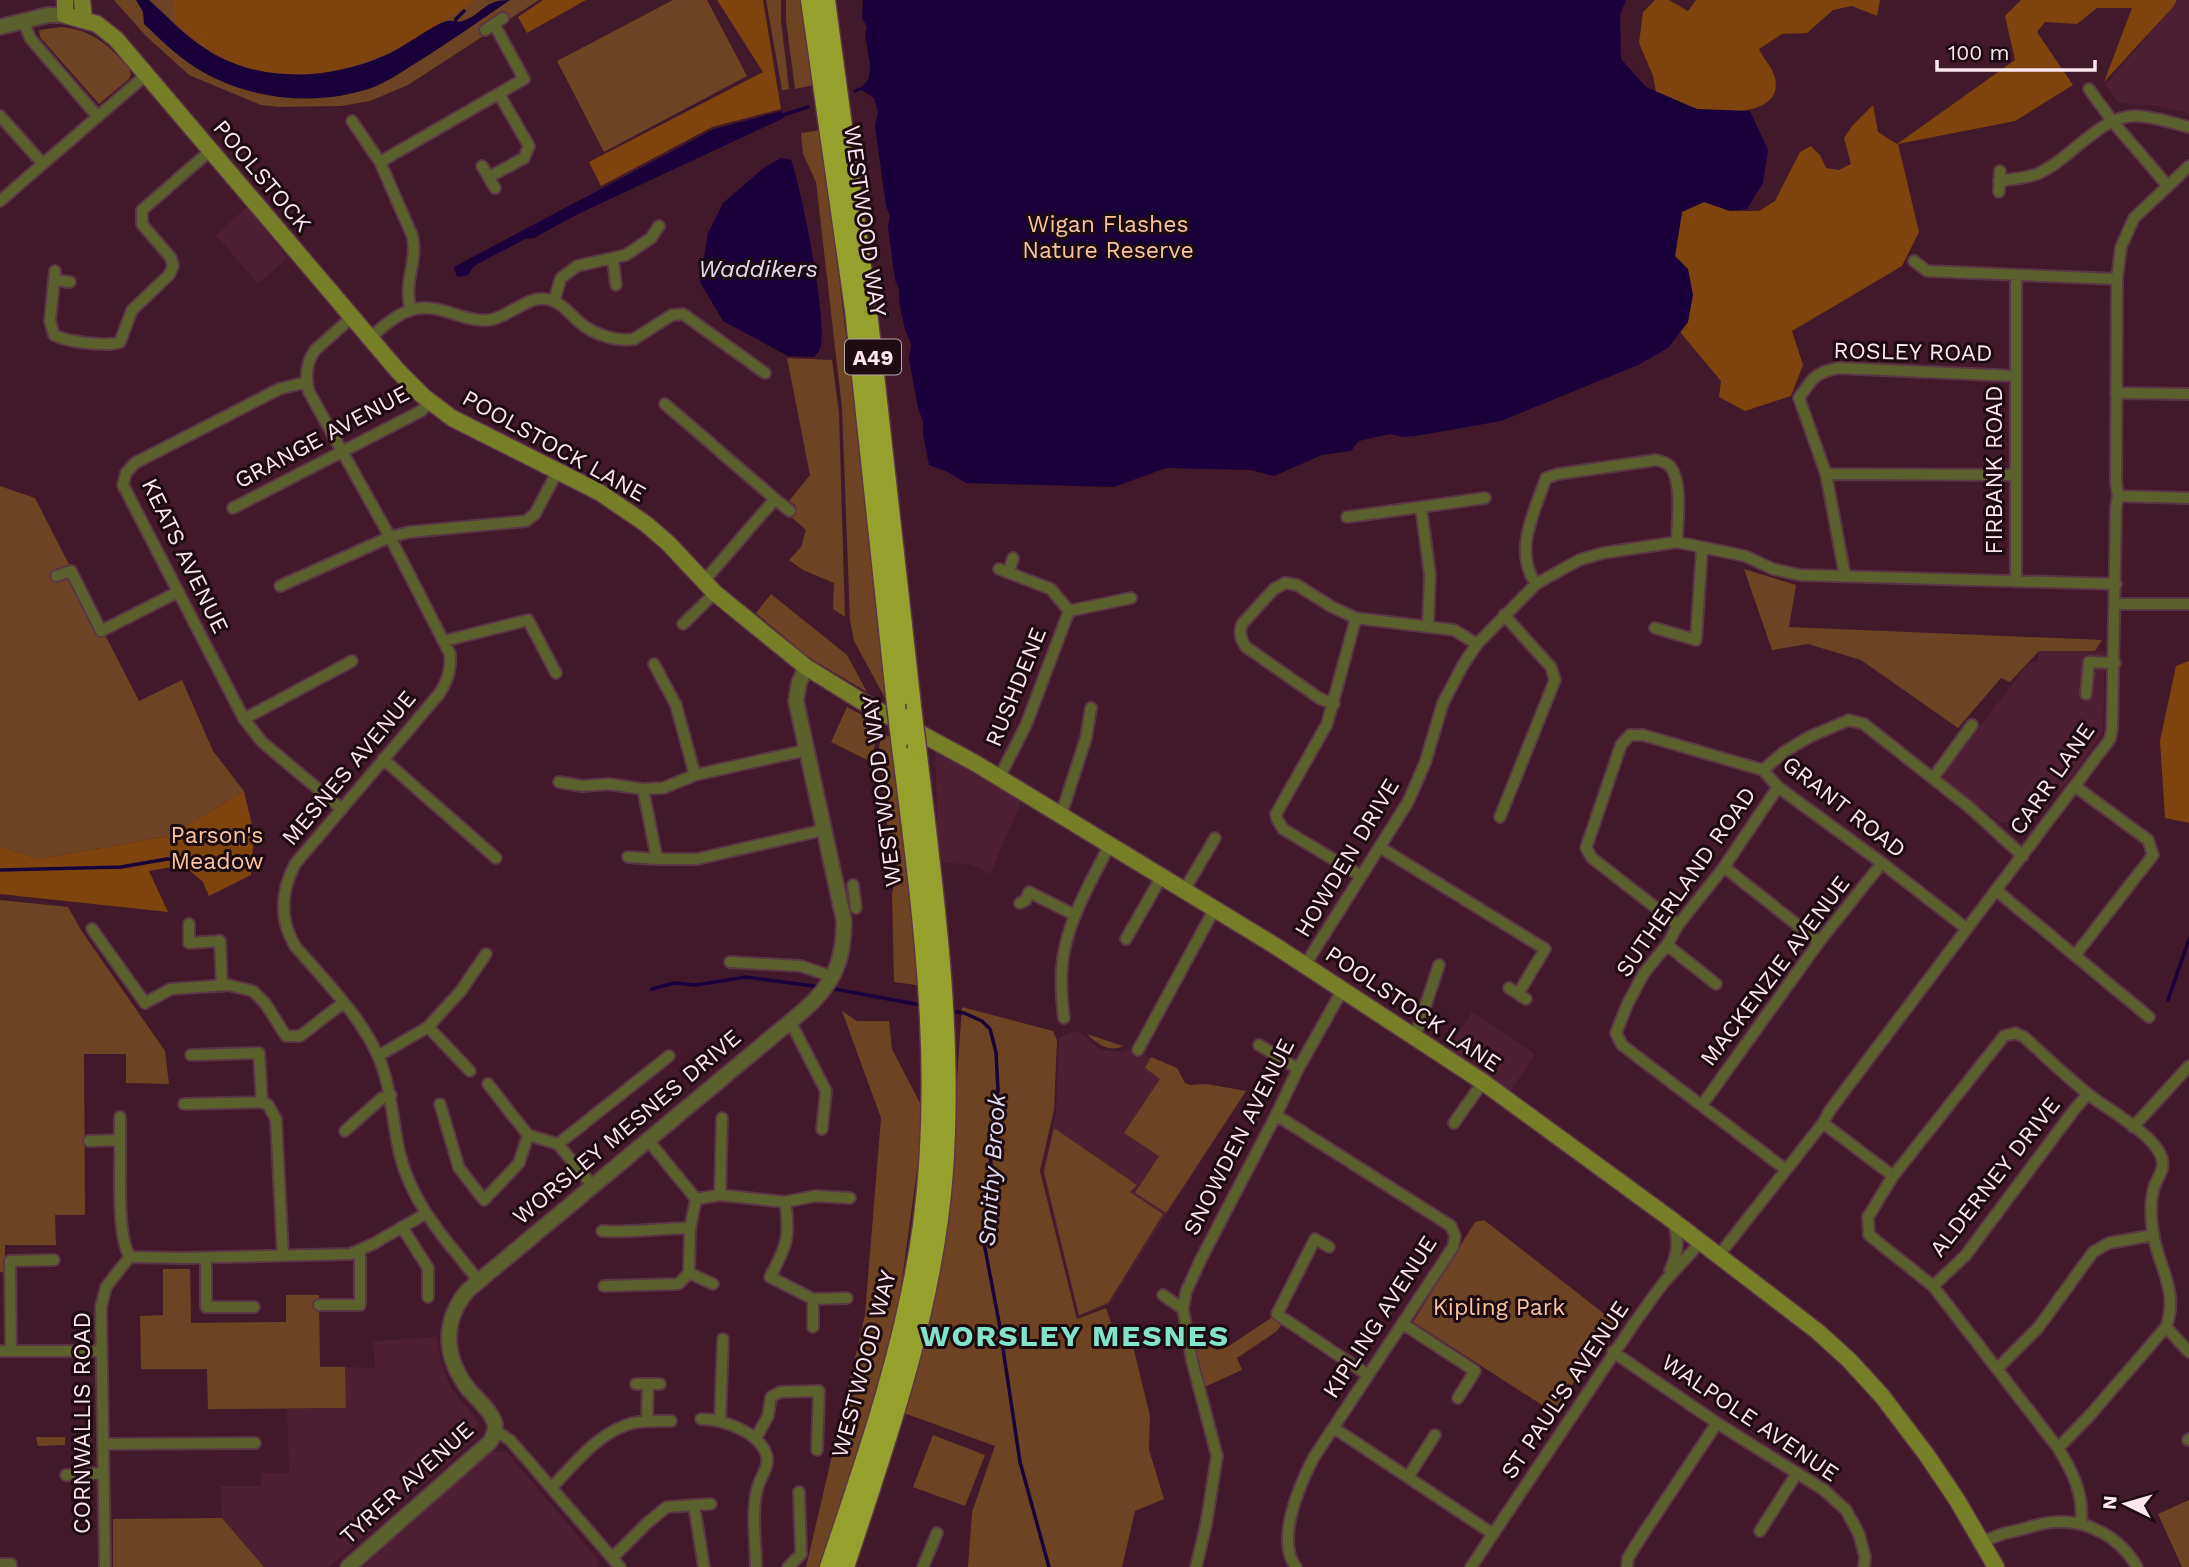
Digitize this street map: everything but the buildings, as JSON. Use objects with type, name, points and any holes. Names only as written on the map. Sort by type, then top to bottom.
[{"type":"highway","name":"WESTWOOD WAY","points":[[810,0],[854,310],[900,739],[937,992]]},
{"type":"highway","name":"WESTWOOD WAY","points":[[826,0],[868,311],[917,747],[939,1030],[947,1079],[944,1172],[924,1304],[897,1412],[845,1567]]},
{"type":"highway","name":"WESTWOOD WAY","points":[[829,1567],[894,1365],[909,1304],[927,1178],[932,1079],[939,1030]]},
{"type":"main road","points":[[82,0],[84,19]]},
{"type":"main road","name":"POOLSTOCK","points":[[65,8],[110,33],[398,371]]},
{"type":"main road","name":"POOLSTOCK LANE","points":[[398,371],[452,418],[599,492],[646,524],[710,587],[806,667],[1185,889],[1343,989],[1483,1082],[1719,1255],[1817,1331],[1849,1360],[1882,1396],[1926,1454],[1996,1567]]},
{"type":"street","points":[[0,27],[65,8]]},
{"type":"street","points":[[23,20],[30,38],[98,117]]},
{"type":"street","points":[[494,24],[524,79]]},
{"type":"street","points":[[380,162],[535,73]]},
{"type":"street","points":[[0,201],[146,74]]},
{"type":"street","points":[[2089,89],[2113,122],[2167,185]]},
{"type":"street","points":[[489,177],[524,158],[529,146],[499,94]]},
{"type":"street","points":[[0,116],[43,164]]},
{"type":"street","points":[[1999,181],[2036,174],[2062,160],[2082,142],[2113,122],[2134,116],[2189,127]]},
{"type":"street","points":[[352,121],[380,162],[412,235],[415,247],[407,290],[411,310]]},
{"type":"street","points":[[70,282],[54,275],[50,326],[54,335],[73,341],[113,344],[120,342],[132,310],[169,275],[173,266],[171,258],[142,224],[142,210],[210,151]]},
{"type":"street","points":[[482,166],[495,188]]},
{"type":"street","name":"CARR LANE","points":[[1719,1255],[1823,1123],[1830,1110],[2110,739],[2115,663],[2118,496],[2117,279],[2121,247],[2129,227],[2141,210],[2189,166]]},
{"type":"street","points":[[554,301],[561,278],[577,266],[625,256],[653,240],[659,226]]},
{"type":"street","points":[[613,260],[616,285]]},
{"type":"street","points":[[1914,261],[1927,271],[2117,279]]},
{"type":"street","name":"FIRBANK ROAD","points":[[2016,275],[2016,582]]},
{"type":"street","points":[[370,338],[399,315],[411,310],[430,308],[466,318],[492,320],[535,300],[545,299],[564,307],[585,328],[627,341],[634,340],[672,315],[683,314],[765,373]]},
{"type":"street","points":[[307,382],[308,365],[315,350],[352,317]]},
{"type":"street","name":"ROSLEY ROAD","points":[[1845,576],[1826,474],[1799,398],[1812,379],[1822,371],[1839,368],[2015,376]]},
{"type":"street","name":"MESNES AVENUE","points":[[307,382],[309,392],[444,641],[450,654],[451,665],[445,684],[295,864],[285,887],[283,909],[288,932],[295,946],[343,1003],[378,1056],[391,1095],[401,1156],[425,1214],[478,1280]]},
{"type":"street","name":"KEATS AVENUE","points":[[307,382],[279,389],[135,463],[123,479],[125,492],[244,719],[262,742],[342,809]]},
{"type":"street","points":[[2116,393],[2189,394]]},
{"type":"street","name":"GRANGE AVENUE","points":[[233,508],[421,411],[431,402]]},
{"type":"street","points":[[665,404],[790,511]]},
{"type":"street","points":[[1536,583],[1524,561],[1525,541],[1546,478],[1558,474],[1656,460],[1668,464],[1679,491],[1677,542]]},
{"type":"street","points":[[280,586],[390,537],[410,532],[526,521],[535,514],[558,470]]},
{"type":"street","points":[[1826,474],[2015,475]]},
{"type":"street","points":[[2118,496],[2189,498]]},
{"type":"street","points":[[1348,517],[1485,498]]},
{"type":"street","points":[[683,624],[775,499]]},
{"type":"street","points":[[1421,507],[1430,575],[1429,626]]},
{"type":"street","name":"HOWDEN DRIVE","points":[[1305,965],[1408,802],[1419,779],[1443,703],[1477,645],[1536,583],[1579,560],[1603,553],[1677,542],[1745,556],[1773,569],[1800,575],[2116,584]]},
{"type":"street","points":[[1696,640],[1702,548]]},
{"type":"street","name":"RUSHDENE","points":[[1013,558],[1004,570],[1051,589],[1069,611]]},
{"type":"street","points":[[56,576],[71,571],[101,631],[178,592]]},
{"type":"street","points":[[1334,704],[1319,698],[1246,647],[1241,639],[1242,624],[1275,589],[1285,583],[1297,585],[1332,607],[1356,618],[1454,630],[1477,645]]},
{"type":"street","name":"RUSHDENE","points":[[1069,611],[1131,598]]},
{"type":"street","points":[[2116,604],[2189,604]]},
{"type":"street","name":"RUSHDENE","points":[[999,778],[1026,725],[1069,611]]},
{"type":"street","points":[[1500,817],[1555,680],[1551,667],[1504,615]]},
{"type":"street","points":[[1356,618],[1327,724],[1278,808],[1277,820],[1283,829],[1361,876]]},
{"type":"street","points":[[444,641],[528,620],[556,673]]},
{"type":"street","points":[[1655,628],[1708,645]]},
{"type":"street","points":[[244,719],[352,661]]},
{"type":"street","points":[[2086,694],[2090,662],[2115,663]]},
{"type":"street","points":[[653,664],[659,681],[676,705],[695,775]]},
{"type":"street","name":"WORSLEY MESNES DRIVE","points":[[620,1567],[510,1440],[495,1431],[491,1415],[456,1371],[449,1348],[449,1332],[454,1310],[478,1280],[790,1021],[828,984],[844,943],[844,921],[796,701],[799,683],[806,667]]},
{"type":"street","points":[[1061,815],[1086,738],[1091,708]]},
{"type":"street","points":[[1763,770],[1784,752],[1809,737],[1849,720],[1864,724],[2001,834],[2023,856]]},
{"type":"street","points":[[1933,778],[1972,725]]},
{"type":"street","name":"GRANT ROAD","points":[[1678,925],[1592,858],[1586,848],[1621,745],[1630,735],[1643,735],[1763,770],[1778,787],[1967,929]]},
{"type":"street","points":[[559,782],[575,786],[609,784],[643,789],[672,785],[695,775],[807,750]]},
{"type":"street","points":[[383,759],[496,858]]},
{"type":"street","name":"SUTHERLAND ROAD","points":[[1778,787],[1724,867],[1644,973],[1616,1033],[1622,1045],[1785,1169]]},
{"type":"street","points":[[2076,787],[2148,840],[2153,855],[2076,954]]},
{"type":"street","points":[[643,789],[657,859]]},
{"type":"street","points":[[628,857],[697,859],[824,830]]},
{"type":"street","points":[[1185,889],[1215,838]]},
{"type":"street","points":[[1063,1018],[1061,995],[1064,948],[1074,915],[1109,846]]},
{"type":"street","points":[[1381,848],[1545,949],[1518,994]]},
{"type":"street","name":"MACKENZIE AVENUE","points":[[1702,1105],[1819,942],[1882,863]]},
{"type":"street","points":[[1724,867],[1819,942]]},
{"type":"street","points":[[1126,939],[1162,876]]},
{"type":"street","points":[[839,895],[853,888],[856,908]]},
{"type":"street","points":[[1020,903],[1026,900],[1027,888],[1074,915]]},
{"type":"street","points":[[1997,891],[2149,1017]]},
{"type":"street","points":[[1138,1050],[1215,908]]},
{"type":"street","points":[[189,924],[190,943],[220,942],[222,986]]},
{"type":"street","points":[[92,929],[145,1003],[171,989],[222,986],[253,991],[265,1003],[286,1036],[300,1036],[343,1003]]},
{"type":"street","points":[[1667,945],[1716,984]]},
{"type":"street","points":[[378,1056],[428,1027],[460,992],[486,954]]},
{"type":"street","points":[[730,962],[801,966],[828,984]]},
{"type":"street","points":[[1415,1037],[1439,965]]},
{"type":"street","name":"SNOWDEN AVENUE","points":[[1196,1567],[1217,1456],[1192,1361],[1183,1308],[1193,1273],[1298,1069],[1343,989]]},
{"type":"street","points":[[790,1021],[826,1091],[822,1129]]},
{"type":"street","points":[[428,1027],[470,1071]]},
{"type":"street","points":[[2058,1448],[2166,1327],[2172,1312],[2168,1281],[2154,1236],[2151,1200],[2154,1186],[2163,1169],[2161,1156],[2133,1126],[2088,1094],[2024,1037],[2015,1033],[2004,1036],[1893,1176],[1868,1217],[1869,1235],[1933,1286],[2058,1448],[2073,1471],[2083,1507],[2081,1524]]},
{"type":"street","points":[[1259,1045],[1298,1069]]},
{"type":"street","points":[[191,1055],[259,1053],[262,1102]]},
{"type":"street","points":[[558,1144],[669,1056]]},
{"type":"street","points":[[2133,1126],[2189,1066]]},
{"type":"street","points":[[1454,1124],[1483,1082]]},
{"type":"street","points":[[488,1084],[528,1135],[558,1144],[592,1185]]},
{"type":"street","name":"ALDERNEY DRIVE","points":[[1933,1286],[1965,1255],[2088,1094]]},
{"type":"street","points":[[345,1131],[382,1098],[391,1095]]},
{"type":"street","points":[[184,1104],[262,1102],[268,1105],[276,1119],[283,1256]]},
{"type":"street","points":[[440,1104],[459,1168],[484,1200],[519,1163],[528,1135]]},
{"type":"street","name":"KIPLING AVENUE","points":[[1276,1115],[1418,1203],[1451,1226],[1454,1231],[1453,1247],[1314,1457],[1299,1489],[1287,1535],[1289,1555]]},
{"type":"street","points":[[120,1118],[122,1233],[125,1250],[130,1257],[340,1255],[360,1251],[425,1214]]},
{"type":"street","points":[[720,1195],[722,1118]]},
{"type":"street","points":[[1823,1123],[1893,1176]]},
{"type":"street","points":[[647,1139],[696,1199]]},
{"type":"street","points":[[89,1141],[120,1140]]},
{"type":"street","points":[[696,1199],[720,1195],[785,1202],[815,1196],[850,1198]]},
{"type":"street","points":[[604,1286],[678,1284],[689,1273],[690,1228],[696,1199]]},
{"type":"street","points":[[785,1202],[789,1225],[785,1248],[770,1278],[813,1299],[846,1298]]},
{"type":"street","points":[[1664,1282],[1675,1260],[1678,1242],[1672,1220]]},
{"type":"street","points":[[402,1227],[428,1268],[428,1297]]},
{"type":"street","points":[[602,1231],[630,1233],[663,1228],[690,1228]]},
{"type":"street","points":[[1997,1369],[2038,1328],[2093,1252],[2109,1243],[2154,1236]]},
{"type":"street","points":[[1329,1247],[1315,1239],[1277,1314],[1368,1375]]},
{"type":"street","name":"ST PAUL'S AVENUE","points":[[1471,1567],[1613,1352],[1664,1282],[1701,1242]]},
{"type":"street","points":[[319,1305],[360,1305],[360,1251]]},
{"type":"street","name":"CORNWALLIS ROAD","points":[[104,1567],[103,1296],[112,1278],[130,1257]]},
{"type":"street","points":[[206,1258],[206,1307],[254,1307]]},
{"type":"street","points":[[54,1260],[10,1261],[5,1351],[102,1351]]},
{"type":"street","points":[[689,1273],[713,1284]]},
{"type":"street","points":[[1163,1296],[1183,1308]]},
{"type":"street","points":[[813,1299],[813,1327]]},
{"type":"street","points":[[1403,1324],[1475,1371],[1458,1398]]},
{"type":"street","points":[[2166,1327],[2189,1352]]},
{"type":"street","points":[[720,1421],[723,1339]]},
{"type":"street","name":"WALPOLE AVENUE","points":[[1613,1352],[1717,1423],[1824,1490],[1846,1510],[1859,1534],[1865,1557],[1864,1567]]},
{"type":"street","points":[[646,1421],[642,1384],[660,1384]]},
{"type":"street","points":[[755,1438],[768,1416],[771,1397],[780,1392],[820,1391],[817,1450]]},
{"type":"street","points":[[701,1419],[720,1421],[755,1438],[767,1454],[767,1465],[757,1490],[759,1567]]},
{"type":"street","points":[[552,1487],[604,1437],[625,1425],[646,1421],[671,1422]]},
{"type":"street","points":[[1627,1567],[1628,1558],[1641,1537],[1717,1423]]},
{"type":"street","points":[[1334,1428],[1493,1534]]},
{"type":"street","name":"TYRER AVENUE","points":[[348,1567],[490,1442],[495,1431]]},
{"type":"street","points":[[1408,1477],[1435,1435]]},
{"type":"street","points":[[103,1444],[255,1443]]},
{"type":"street","points":[[1760,1531],[1797,1473]]},
{"type":"street","points":[[66,1475],[103,1474]]},
{"type":"street","points":[[788,1567],[801,1554],[799,1492]]},
{"type":"street","points":[[613,1557],[667,1507],[712,1504]]},
{"type":"street","points":[[694,1505],[704,1567]]},
{"type":"street","points":[[1982,1543],[1998,1535],[2053,1522],[2081,1524],[2100,1530],[2112,1538],[2137,1567]]},
{"type":"street","points":[[923,1567],[937,1533]]},
{"type":"street","points":[[929,1553],[942,1558]]},
{"type":"street","points":[[1283,1567],[1289,1555]]},
{"type":"street","points":[[1289,1555],[1296,1567]]},
{"type":"street","points":[[0,1564],[11,1564],[11,1567]]},
{"type":"shaded area","points":[[2177,0],[2189,0],[2189,113],[2157,106],[2119,103],[2105,85]]},
{"type":"shaded area","points":[[247,207],[287,258],[258,284],[216,235]]},
{"type":"shaded area","points":[[2039,651],[2105,651],[2103,731],[2060,792],[2041,779],[2008,822],[2000,822],[1942,777],[2026,666],[2038,662]]},
{"type":"shaded area","points":[[935,752],[1021,802],[990,874],[970,864],[939,863]]},
{"type":"shaded area","points":[[1472,1012],[1535,1054],[1510,1092],[1447,1050]]},
{"type":"shaded area","points":[[1079,1032],[1101,1050],[1124,1052],[1129,1048],[1177,1068],[1185,1083],[1190,1085],[1207,1084],[1246,1091],[1109,1305],[1078,1317],[1042,1171],[1056,1114],[1059,1038]]},
{"type":"shaded area","points":[[436,1337],[450,1386],[478,1422],[476,1438],[329,1567],[264,1567],[222,1518],[221,1486],[261,1486],[261,1473],[289,1473],[287,1409],[345,1408],[345,1367],[375,1368],[373,1341]]},
{"type":"shaded area","points":[[491,1451],[507,1452],[599,1561],[597,1567],[363,1567]]},
{"type":"green space","points":[[114,0],[539,0],[408,85],[370,101],[341,106],[279,107],[261,105],[189,75],[146,36]]},
{"type":"green space","points":[[174,0],[475,0],[420,36],[358,65],[326,73],[293,76],[260,72],[214,53],[175,24]]},
{"type":"green space","points":[[543,0],[586,0],[527,33],[518,17]]},
{"type":"green space","points":[[673,0],[707,0],[747,76],[604,152],[557,61]]},
{"type":"green space","points":[[717,0],[763,0],[781,109],[712,127],[601,186],[589,162],[763,72]]},
{"type":"green space","points":[[766,0],[781,0],[789,89],[782,90]]},
{"type":"green space","points":[[786,0],[804,0],[814,85],[795,89]]},
{"type":"green space","points":[[1655,0],[1669,0],[1688,11],[1696,0],[1880,0],[1877,16],[1852,6],[1833,10],[1807,33],[1782,34],[1759,49],[1775,78],[1775,91],[1770,100],[1748,110],[1720,112],[1692,108],[1656,92],[1653,76],[1639,43],[1643,12]]},
{"type":"green space","points":[[2021,0],[2177,0],[2104,82],[2132,8],[2097,8],[2077,24],[2045,22],[2037,32],[2073,85],[2015,121],[1898,144],[1919,232],[1902,266],[1792,331],[1803,365],[1791,396],[1745,411],[1719,397],[1721,381],[1680,332],[1688,322],[1675,256],[1682,211],[1704,202],[1730,211],[1759,211],[1775,201],[1800,152],[1811,146],[1820,155],[1826,168],[1839,170],[1851,164],[1844,138],[1873,105],[1878,132],[1897,144],[2015,60],[2005,16]]},
{"type":"green space","points":[[62,27],[100,40],[129,68],[129,79],[99,104],[40,37],[39,30]]},
{"type":"green space","points":[[821,130],[890,699],[885,698],[854,641],[850,620],[842,408],[816,182],[803,154],[801,133]]},
{"type":"green space","points":[[787,358],[832,360],[839,413],[845,617],[833,609],[834,583],[803,570],[789,560],[801,547],[806,530],[790,516],[796,506],[789,501],[810,475]]},
{"type":"green space","points":[[0,486],[35,498],[139,701],[182,680],[213,751],[244,791],[169,836],[38,859],[0,846]]},
{"type":"green space","points":[[1744,569],[1796,585],[1789,627],[2102,640],[2095,651],[2039,651],[2010,682],[2001,678],[1958,728],[1861,660],[1808,644],[1772,650]]},
{"type":"green space","points":[[771,594],[847,655],[867,692],[808,657],[756,613]]},
{"type":"green space","points":[[2189,661],[2189,823],[2165,818],[2160,741],[2176,666]]},
{"type":"green space","points":[[847,707],[879,724],[871,762],[831,742]]},
{"type":"green space","points":[[882,734],[895,739],[923,986],[894,982],[892,895],[896,871],[888,833],[879,746]]},
{"type":"green space","name":"Parson's Meadow","points":[[244,791],[254,834],[251,875],[209,896],[203,882],[183,865],[149,871],[168,912],[0,894],[0,846],[38,859],[169,836]]},
{"type":"green space","points":[[0,900],[68,907],[165,1051],[169,1084],[126,1083],[126,1054],[84,1054],[85,1215],[55,1215],[56,1245],[5,1245],[5,1273],[0,1272]]},
{"type":"green space","points":[[962,1007],[1053,1031],[1057,1040],[1054,1110],[1040,1171],[1077,1319],[1106,1308],[1112,1326],[1134,1350],[1150,1416],[1149,1450],[1164,1499],[1135,1511],[1122,1567],[968,1567],[972,1512],[995,1446],[901,1412],[953,1139]]},
{"type":"green space","points":[[842,1011],[857,1021],[889,1021],[892,1049],[923,1109],[922,1133],[897,1316],[825,1567],[806,1567],[865,1315],[881,1118]]},
{"type":"green space","points":[[1087,1034],[1123,1046],[1104,1046]]},
{"type":"green space","points":[[1151,1057],[1177,1068],[1185,1083],[1190,1085],[1207,1084],[1246,1091],[1166,1213],[1135,1193],[1159,1156],[1124,1133],[1160,1079],[1145,1068]]},
{"type":"green space","points":[[1054,1128],[1137,1185],[1130,1192],[1163,1214],[1108,1303],[1079,1315],[1044,1172]]},
{"type":"green space","name":"Kipling Park","points":[[1484,1220],[1616,1323],[1553,1412],[1413,1322],[1475,1222]]},
{"type":"green space","points":[[163,1269],[190,1269],[191,1323],[286,1322],[286,1295],[319,1295],[320,1367],[345,1367],[346,1408],[208,1409],[207,1369],[141,1369],[140,1316],[163,1315]]},
{"type":"green space","points":[[1277,1314],[1285,1320],[1277,1331],[1237,1358],[1242,1370],[1200,1389],[1187,1333],[1217,1350],[1229,1346]]},
{"type":"green space","points":[[933,1435],[985,1455],[965,1506],[913,1487]]},
{"type":"green space","points":[[36,1437],[65,1437],[65,1445],[38,1446]]},
{"type":"green space","points":[[2189,1500],[2189,1567],[2182,1567],[2158,1514]]},
{"type":"green space","points":[[222,1518],[264,1567],[113,1567],[113,1519]]},
{"type":"water","points":[[136,0],[149,0],[191,38],[227,60],[271,73],[295,74],[342,70],[364,63],[392,52],[442,23],[463,21],[494,2],[510,0],[380,85],[351,94],[305,99],[235,87],[193,66],[144,24],[143,12]]},
{"type":"water","name":"Wigan Flashes Nature Reserve","points":[[863,0],[1626,0],[1620,15],[1621,59],[1646,87],[1697,109],[1750,111],[1768,150],[1763,183],[1747,209],[1730,211],[1704,202],[1682,212],[1675,256],[1688,269],[1693,295],[1688,322],[1668,348],[1638,365],[1501,421],[1416,436],[1390,434],[1359,441],[1351,451],[1322,455],[1274,476],[1251,470],[1166,468],[1114,487],[966,483],[929,465],[923,421],[909,359],[911,344],[905,329],[899,289],[895,280],[888,226],[890,216],[886,206],[875,126],[878,112],[874,98],[860,89],[869,78],[870,65],[865,35],[867,27],[862,18]]},
{"type":"water","points":[[782,111],[784,118],[578,214],[534,238],[525,239],[474,266],[468,275],[457,277],[454,267],[714,129]]},
{"type":"water","name":"Waddikers","points":[[781,158],[791,160],[813,256],[822,335],[820,349],[814,357],[788,356],[723,321],[700,282],[708,233],[723,203],[765,167]]},
{"type":"waterway","points":[[454,26],[456,19],[464,11]]},
{"type":"waterway","points":[[855,91],[860,89]]},
{"type":"waterway","points":[[783,115],[808,107]]},
{"type":"waterway","name":"Smithy Brook","points":[[0,870],[121,867],[167,859],[232,863],[250,861]]},
{"type":"waterway","points":[[2168,1000],[2189,939]]},
{"type":"waterway","name":"Smithy Brook","points":[[652,989],[674,983],[695,985],[746,977],[821,987]]},
{"type":"waterway","name":"Smithy Brook","points":[[829,988],[921,1005]]},
{"type":"waterway","name":"Smithy Brook","points":[[949,1011],[964,1013],[982,1021],[990,1029],[996,1052],[998,1090],[990,1151],[984,1243],[1020,1462],[1049,1567]]},
{"type":"district","name":"WORSLEY MESNES","points":[[1075,1335]]}]
